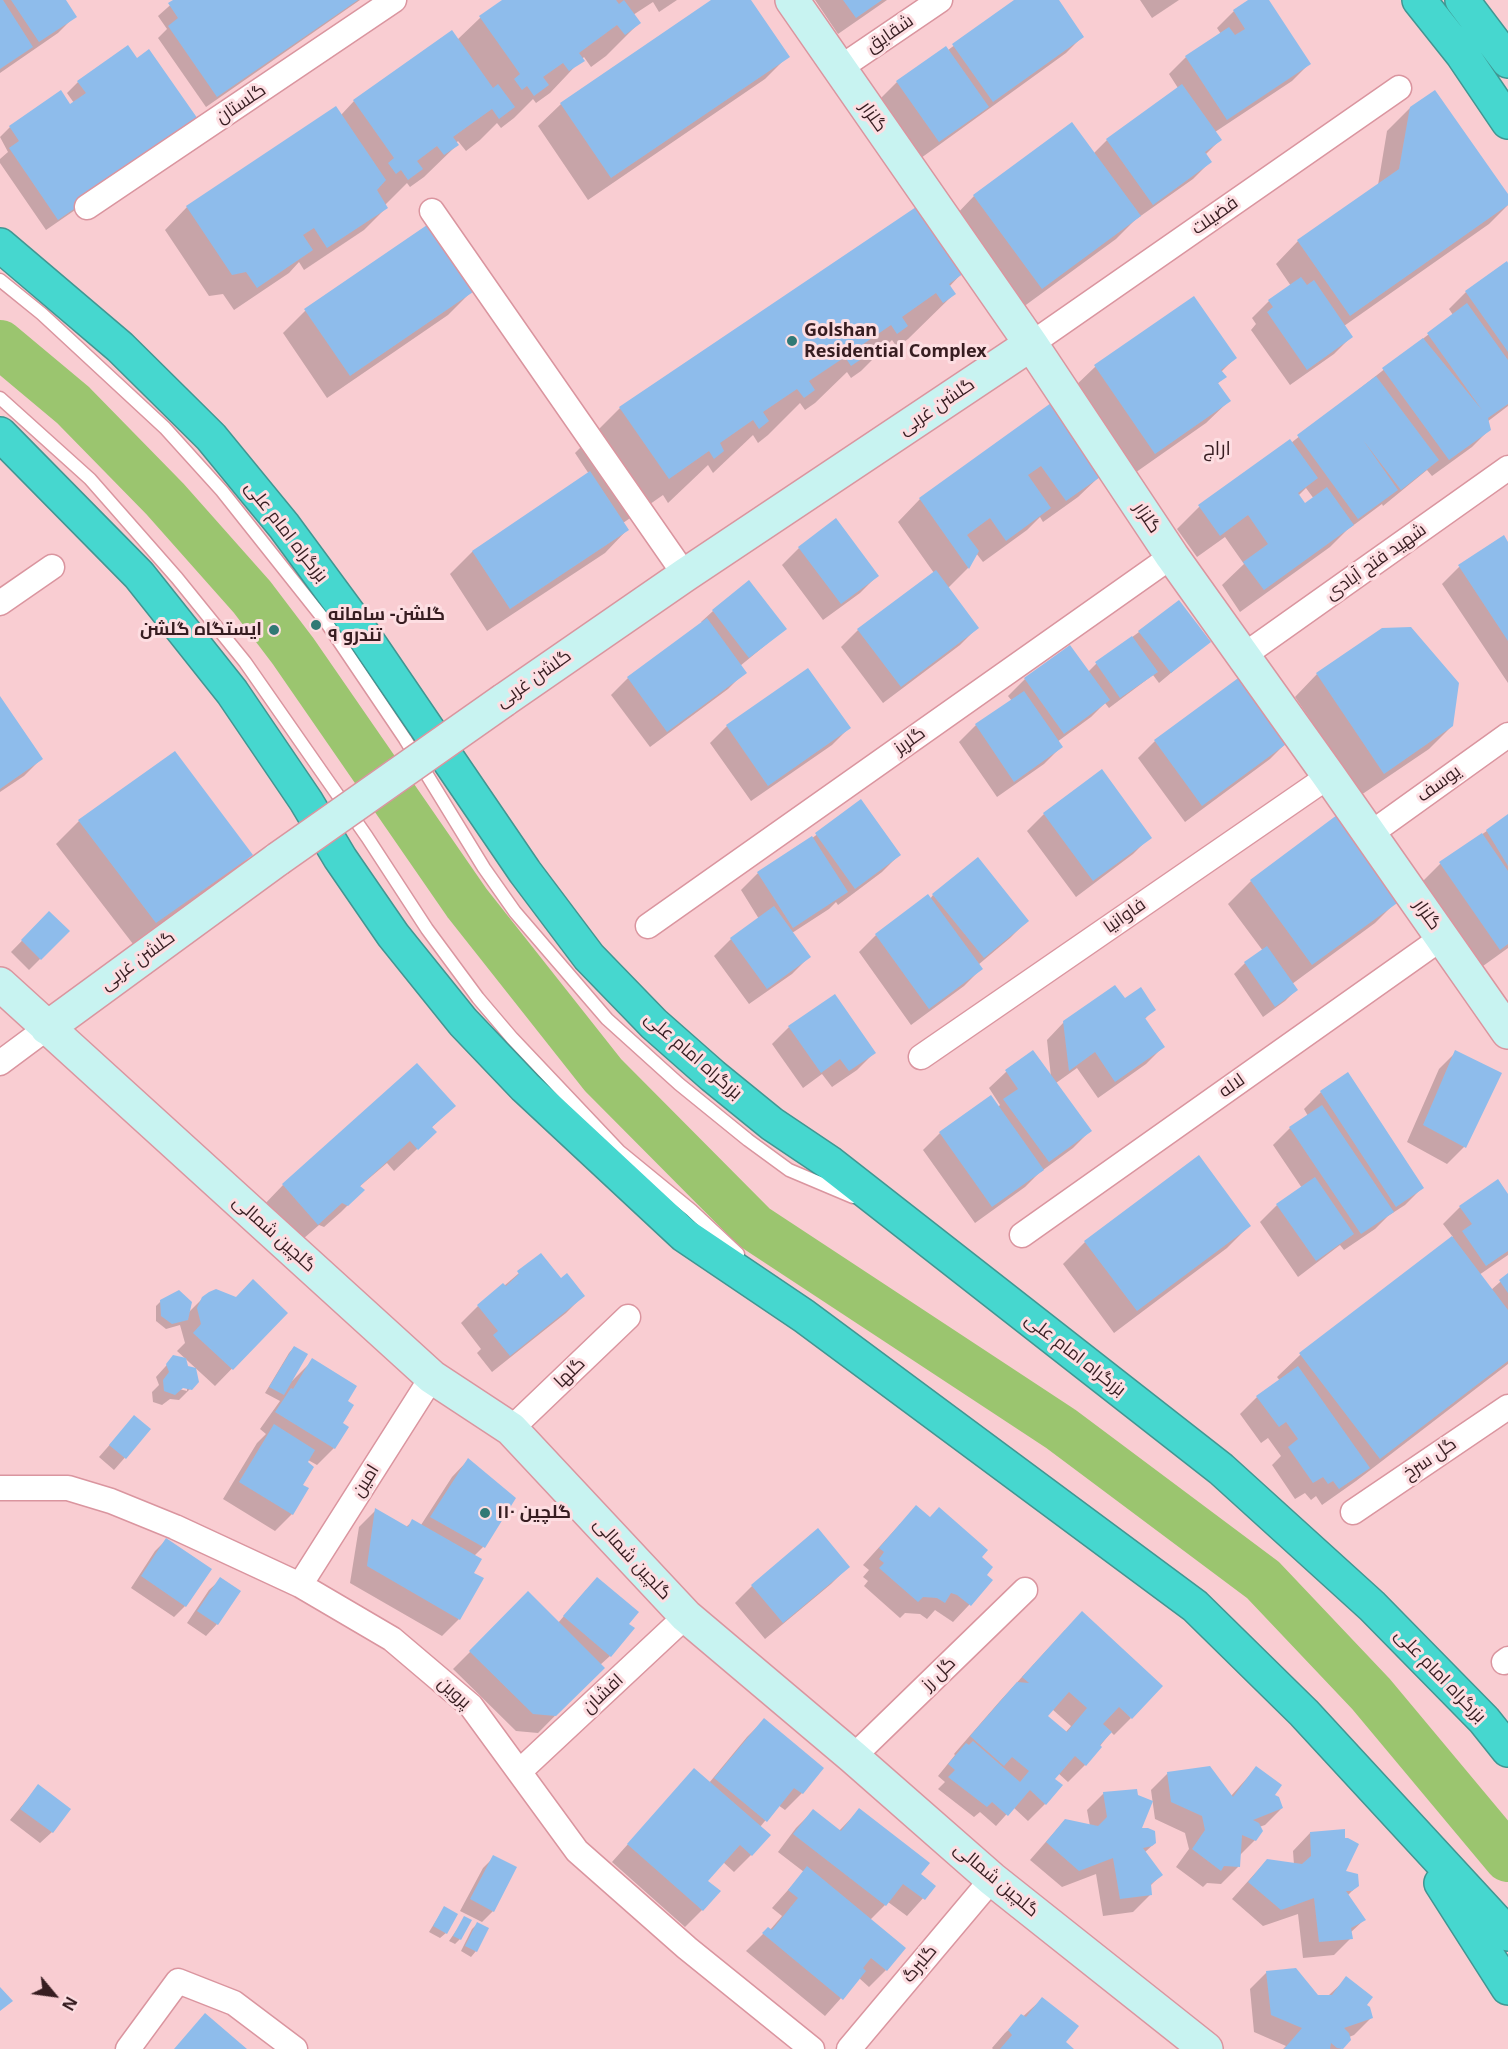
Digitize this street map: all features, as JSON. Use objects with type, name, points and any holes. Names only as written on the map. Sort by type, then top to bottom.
[{"type":"highway","points":[[1419,0],[1462,54],[1508,122]]},
{"type":"highway","points":[[1469,9],[1508,52]]},
{"type":"highway","points":[[1469,9],[1508,61]]},
{"type":"highway","name":"بزرگراه امام علی","points":[[0,244],[120,347],[219,446],[284,526],[354,621],[525,872],[589,957],[654,1024],[772,1124],[830,1163],[1221,1469],[1372,1606],[1484,1720],[1508,1750]]},
{"type":"highway","points":[[4,440],[139,575],[225,683],[306,801],[340,858],[386,925],[463,1022],[525,1087],[684,1235],[804,1316],[1195,1606],[1304,1713],[1508,1934]]},
{"type":"highway","points":[[1393,1808],[1508,1988]]},
{"type":"main road","name":"گلزار","points":[[792,0],[1031,344],[1172,556],[1508,1032]]},
{"type":"main road","name":"گلشن غربی","points":[[47,1028],[278,859],[504,700],[685,575],[1031,344]]},
{"type":"main road","name":"گلچین شمالی","points":[[0,984],[432,1377],[511,1429],[686,1616],[853,1757],[992,1879],[1206,2049]]},
{"type":"street","name":"گلستان","points":[[87,207],[394,0]]},
{"type":"street","name":"شقایق","points":[[840,68],[940,0]]},
{"type":"street","name":"فضیلت","points":[[1031,344],[1399,88]]},
{"type":"street","points":[[432,211],[685,575]]},
{"type":"street","name":"شهید فتح آبادی","points":[[1243,656],[1508,468]]},
{"type":"street","name":"گلریز","points":[[648,926],[1172,556]]},
{"type":"street","points":[[0,603],[52,567]]},
{"type":"street","name":"یوسف","points":[[1370,834],[1508,735]]},
{"type":"street","name":"فاوانیا","points":[[921,1057],[1329,776]]},
{"type":"street","name":"لاله","points":[[1022,1235],[1443,937]]},
{"type":"street","points":[[0,1063],[47,1028]]},
{"type":"street","name":"گلها","points":[[511,1429],[628,1317]]},
{"type":"street","name":"امین","points":[[300,1585],[432,1377]]},
{"type":"street","name":"گل سرخ","points":[[1353,1512],[1508,1407]]},
{"type":"street","name":"پروین","points":[[0,1488],[68,1488],[111,1501],[175,1527],[300,1585],[392,1639],[471,1706],[577,1851],[687,1948],[812,2049]]},
{"type":"street","name":"گل رز","points":[[853,1757],[1025,1590]]},
{"type":"street","name":"افشان","points":[[520,1772],[686,1616]]},
{"type":"street","name":"گلبرگ","points":[[849,2049],[992,1879]]},
{"type":"street","points":[[128,2049],[178,1982],[234,2003],[295,2049]]},
{"type":"lane","points":[[0,280],[42,314],[142,406],[222,491],[326,622],[405,739],[484,868],[515,912],[607,1019],[679,1084],[789,1170],[895,1215]]},
{"type":"lane","points":[[0,398],[90,479],[177,578],[238,653],[368,837],[427,929],[478,998],[512,1038],[619,1151],[691,1210],[804,1316]]},
{"type":"building","points":[[0,0],[3,0],[33,47],[0,69]]},
{"type":"building","points":[[11,0],[66,0],[77,17],[39,42]]},
{"type":"building","points":[[173,0],[358,0],[217,97],[168,26],[178,18],[168,3]]},
{"type":"building","points":[[502,0],[616,0],[619,4],[624,0],[641,23],[625,35],[617,25],[579,53],[585,61],[569,71],[563,63],[543,77],[549,85],[534,96],[527,86],[522,90],[514,79],[520,74],[479,16]]},
{"type":"building","points":[[711,0],[751,0],[790,57],[611,178],[560,103]]},
{"type":"building","points":[[843,0],[882,0],[856,18]]},
{"type":"building","points":[[1014,0],[1059,0],[1084,37],[993,102],[952,44]]},
{"type":"building","points":[[1248,0],[1269,0],[1311,64],[1227,120],[1185,56],[1229,27],[1235,35],[1245,29],[1233,10]]},
{"type":"building","points":[[452,30],[493,88],[498,84],[515,107],[499,119],[492,109],[453,137],[459,145],[444,155],[437,146],[417,161],[423,169],[408,180],[401,170],[396,174],[388,163],[394,158],[353,100]]},
{"type":"building","points":[[128,45],[137,58],[149,49],[200,122],[58,220],[9,148],[19,141],[9,126],[61,90],[70,104],[86,93],[77,81]]},
{"type":"building","points":[[946,46],[989,107],[939,142],[896,81]]},
{"type":"building","points":[[1182,84],[1222,140],[1205,152],[1212,162],[1153,205],[1106,139]]},
{"type":"building","points":[[1435,90],[1508,194],[1508,205],[1350,316],[1297,240],[1399,169],[1410,107]]},
{"type":"building","points":[[336,106],[386,180],[377,190],[388,208],[327,248],[314,228],[303,235],[313,250],[257,288],[246,272],[232,275],[186,206]]},
{"type":"building","points":[[1072,122],[1141,216],[1042,289],[973,195]]},
{"type":"building","name":"Golshan Residential Complex","points":[[919,205],[964,273],[949,284],[956,294],[943,303],[936,293],[902,317],[908,326],[897,334],[891,325],[856,349],[863,358],[851,366],[845,357],[809,381],[815,390],[804,398],[797,389],[763,412],[769,421],[759,429],[753,420],[720,443],[724,451],[714,459],[709,451],[669,479],[619,407]]},
{"type":"building","points":[[427,225],[473,292],[350,376],[304,309]]},
{"type":"building","points":[[1507,261],[1508,263],[1508,352],[1465,291]]},
{"type":"building","points":[[1301,277],[1307,285],[1314,280],[1353,337],[1307,370],[1267,312],[1273,307],[1268,300]]},
{"type":"building","points":[[1194,296],[1237,358],[1221,370],[1227,377],[1218,383],[1231,401],[1155,454],[1094,365]]},
{"type":"building","points":[[1467,303],[1508,360],[1508,404],[1488,418],[1491,430],[1449,460],[1382,368],[1423,338],[1482,410],[1427,333]]},
{"type":"building","points":[[1376,376],[1439,460],[1401,490],[1363,440],[1398,490],[1358,519],[1297,435]]},
{"type":"building","points":[[1051,403],[1103,475],[1066,501],[1041,466],[1028,475],[1051,508],[1006,541],[990,518],[967,535],[979,551],[969,569],[919,498]]},
{"type":"building","points":[[1290,439],[1318,478],[1298,493],[1305,503],[1327,487],[1354,525],[1264,590],[1243,562],[1268,544],[1248,515],[1220,536],[1198,505]]},
{"type":"building","points":[[590,471],[629,530],[510,609],[472,551]]},
{"type":"building","points":[[836,518],[879,576],[841,604],[798,547]]},
{"type":"building","points":[[1504,535],[1508,542],[1508,641],[1458,565]]},
{"type":"building","points":[[936,570],[979,628],[901,687],[857,629]]},
{"type":"building","points":[[749,580],[787,629],[749,658],[712,610]]},
{"type":"building","points":[[1179,600],[1211,642],[1171,673],[1138,631]]},
{"type":"building","points":[[707,618],[747,673],[667,732],[627,677]]},
{"type":"building","points":[[1411,627],[1459,683],[1453,726],[1384,774],[1316,673],[1382,628]]},
{"type":"building","points":[[1132,636],[1158,672],[1120,698],[1095,662]]},
{"type":"building","points":[[1070,645],[1110,700],[1064,734],[1024,678]]},
{"type":"building","points":[[808,668],[851,728],[768,786],[726,725]]},
{"type":"building","points":[[1241,676],[1289,742],[1202,806],[1154,740]]},
{"type":"building","points":[[1024,691],[1063,747],[1014,782],[975,724]]},
{"type":"building","points":[[0,696],[43,759],[0,789]]},
{"type":"building","points":[[175,751],[253,855],[156,923],[78,820]]},
{"type":"building","points":[[1102,769],[1152,838],[1093,881],[1043,813]]},
{"type":"building","points":[[861,799],[901,855],[855,889],[815,833]]},
{"type":"building","points":[[1508,814],[1508,866],[1486,830]]},
{"type":"building","points":[[1337,815],[1400,901],[1312,965],[1250,880]]},
{"type":"building","points":[[1482,833],[1508,871],[1508,944],[1500,950],[1439,862]]},
{"type":"building","points":[[812,836],[848,892],[793,928],[757,872]]},
{"type":"building","points":[[978,857],[1029,921],[984,958],[932,894]]},
{"type":"building","points":[[928,894],[983,969],[929,1009],[875,934]]},
{"type":"building","points":[[774,906],[811,957],[767,989],[730,938]]},
{"type":"building","points":[[49,911],[70,931],[41,960],[21,940]]},
{"type":"building","points":[[1267,946],[1298,990],[1275,1007],[1244,962]]},
{"type":"building","points":[[1115,985],[1125,998],[1141,987],[1156,1010],[1145,1018],[1165,1047],[1115,1082],[1095,1052],[1069,1071],[1063,1021]]},
{"type":"building","points":[[835,994],[876,1053],[849,1071],[840,1059],[821,1073],[788,1026]]},
{"type":"building","points":[[1033,1050],[1092,1131],[1049,1162],[1003,1099],[1018,1089],[1005,1070]]},
{"type":"building","points":[[1455,1050],[1502,1073],[1466,1148],[1423,1125]]},
{"type":"building","points":[[417,1063],[456,1106],[432,1127],[437,1132],[418,1150],[410,1141],[360,1186],[365,1190],[348,1206],[342,1203],[318,1225],[282,1184]]},
{"type":"building","points":[[1348,1072],[1424,1188],[1396,1207],[1320,1091]]},
{"type":"building","points":[[991,1095],[1044,1170],[992,1207],[939,1132]]},
{"type":"building","points":[[1322,1105],[1394,1212],[1361,1234],[1289,1127]]},
{"type":"building","points":[[1199,1155],[1251,1226],[1137,1311],[1084,1241]]},
{"type":"building","points":[[1315,1177],[1354,1234],[1316,1261],[1276,1204]]},
{"type":"building","points":[[1498,1179],[1508,1194],[1508,1251],[1486,1266],[1462,1231],[1472,1224],[1459,1206]]},
{"type":"building","points":[[1452,1236],[1508,1310],[1508,1361],[1380,1459],[1299,1353]]},
{"type":"building","points":[[541,1253],[561,1278],[567,1273],[585,1296],[510,1356],[493,1335],[498,1331],[477,1305],[503,1283],[506,1286],[519,1274],[517,1271]]},
{"type":"building","points":[[1508,1273],[1508,1293],[1499,1280]]},
{"type":"building","points":[[253,1279],[288,1313],[233,1370],[193,1333],[201,1324],[197,1308],[202,1297],[209,1292],[216,1289],[236,1297]]},
{"type":"building","points":[[179,1290],[192,1302],[188,1320],[172,1324],[161,1316],[160,1300]]},
{"type":"building","points":[[294,1346],[308,1354],[284,1395],[269,1387]]},
{"type":"building","points":[[173,1355],[186,1358],[188,1366],[196,1368],[199,1382],[192,1390],[183,1388],[175,1395],[164,1391],[163,1380],[169,1372],[166,1364]]},
{"type":"building","points":[[312,1358],[357,1386],[348,1401],[354,1405],[343,1423],[349,1427],[335,1449],[275,1412],[291,1388],[293,1389]]},
{"type":"building","points":[[1298,1366],[1370,1468],[1339,1489],[1333,1481],[1328,1484],[1323,1477],[1313,1483],[1288,1447],[1298,1439],[1286,1422],[1279,1427],[1256,1396]]},
{"type":"building","points":[[134,1415],[151,1429],[126,1459],[109,1445]]},
{"type":"building","points":[[274,1424],[315,1450],[308,1462],[314,1467],[303,1485],[309,1488],[293,1515],[239,1482]]},
{"type":"building","points":[[468,1458],[516,1498],[485,1548],[430,1517]]},
{"type":"building","points":[[916,1505],[930,1517],[939,1507],[988,1550],[982,1557],[993,1567],[987,1575],[993,1580],[971,1606],[951,1593],[945,1603],[937,1598],[923,1597],[918,1602],[879,1568],[884,1563],[879,1559],[884,1552],[879,1548]]},
{"type":"building","points":[[375,1508],[408,1527],[412,1519],[482,1559],[474,1573],[484,1578],[460,1620],[367,1566]]},
{"type":"building","points":[[818,1528],[850,1567],[783,1623],[751,1585]]},
{"type":"building","points":[[166,1538],[212,1569],[186,1607],[141,1576]]},
{"type":"building","points":[[220,1577],[241,1591],[218,1625],[197,1611]]},
{"type":"building","points":[[597,1577],[639,1612],[629,1624],[635,1628],[611,1657],[563,1616]]},
{"type":"building","points":[[528,1591],[605,1668],[556,1716],[533,1714],[469,1651]]},
{"type":"building","points":[[1082,1611],[1163,1686],[1132,1719],[1119,1707],[1103,1724],[1112,1732],[1100,1745],[1102,1747],[1086,1766],[1075,1756],[1055,1779],[1063,1785],[1046,1805],[1030,1790],[1008,1816],[992,1802],[987,1807],[948,1777],[955,1770],[948,1764],[966,1743],[969,1745],[973,1741],[1020,1782],[1029,1771],[1012,1757],[1004,1766],[970,1736],[1017,1682],[1029,1683],[1022,1677]],"holes":[[[1069,1692],[1087,1708],[1067,1732],[1048,1716]]]},
{"type":"building","points":[[764,1718],[824,1768],[803,1794],[794,1788],[767,1822],[714,1778]]},
{"type":"building","points":[[1210,1766],[1233,1797],[1256,1766],[1282,1785],[1275,1795],[1279,1797],[1283,1808],[1253,1820],[1259,1823],[1263,1831],[1256,1841],[1242,1835],[1240,1867],[1224,1866],[1221,1871],[1192,1849],[1205,1830],[1202,1816],[1171,1802],[1167,1772]]},
{"type":"building","points":[[694,1768],[771,1835],[752,1856],[740,1845],[708,1881],[721,1891],[703,1911],[627,1844]]},
{"type":"building","points":[[38,1784],[71,1809],[53,1833],[20,1809]]},
{"type":"building","points":[[1137,1789],[1138,1795],[1153,1801],[1142,1828],[1155,1831],[1156,1843],[1143,1848],[1163,1875],[1151,1884],[1152,1895],[1120,1899],[1113,1858],[1079,1871],[1046,1842],[1065,1819],[1098,1826],[1107,1817],[1103,1792]]},
{"type":"building","points":[[859,1808],[930,1863],[921,1874],[936,1886],[925,1900],[903,1884],[886,1906],[793,1834],[813,1809],[841,1831]]},
{"type":"building","points":[[1345,1829],[1345,1838],[1359,1844],[1346,1871],[1358,1874],[1359,1886],[1352,1891],[1346,1891],[1366,1920],[1351,1928],[1353,1939],[1319,1942],[1314,1898],[1281,1910],[1248,1882],[1267,1859],[1302,1864],[1311,1856],[1310,1832]]},
{"type":"building","points":[[493,1855],[517,1867],[494,1912],[470,1899]]},
{"type":"building","points":[[807,1866],[906,1948],[887,1971],[871,1958],[863,1968],[866,1971],[843,2000],[762,1933],[768,1927],[772,1930],[798,1898],[788,1890]]},
{"type":"building","points":[[444,1906],[458,1914],[447,1934],[433,1926]]},
{"type":"building","points":[[464,1916],[472,1920],[461,1940],[453,1936]]},
{"type":"building","points":[[477,1922],[489,1928],[477,1952],[465,1946]]},
{"type":"building","points":[[1296,1968],[1318,1995],[1332,1995],[1346,1976],[1373,1997],[1367,2005],[1370,2007],[1373,2018],[1344,2028],[1351,2040],[1343,2049],[1331,2043],[1330,2049],[1284,2049],[1302,2028],[1271,2015],[1266,1971]]},
{"type":"building","points":[[0,1987],[13,2001],[0,2011]]},
{"type":"building","points":[[1042,1997],[1079,2026],[1066,2042],[1074,2049],[1000,2049],[1012,2035],[1008,2030],[1021,2014],[1026,2017]]},
{"type":"building","points":[[205,2013],[247,2049],[174,2049]]},
{"type":"waterway","points":[[0,344],[73,405],[165,499],[252,597],[293,651],[467,903],[603,1075],[754,1227],[1061,1429],[1263,1580],[1371,1694],[1508,1858]]},
{"type":"place","name":"Golshan Residential Complex","points":[[792,341]]},
{"type":"place","name":"گلشن- سامانه ۹ تندرو","points":[[316,625]]},
{"type":"place","name":"ایستگاه گلشن","points":[[274,630]]},
{"type":"place","name":"گلچین ۱۱۰","points":[[485,1513]]},
{"type":"district","name":"اراج","points":[[1217,449]]}]
